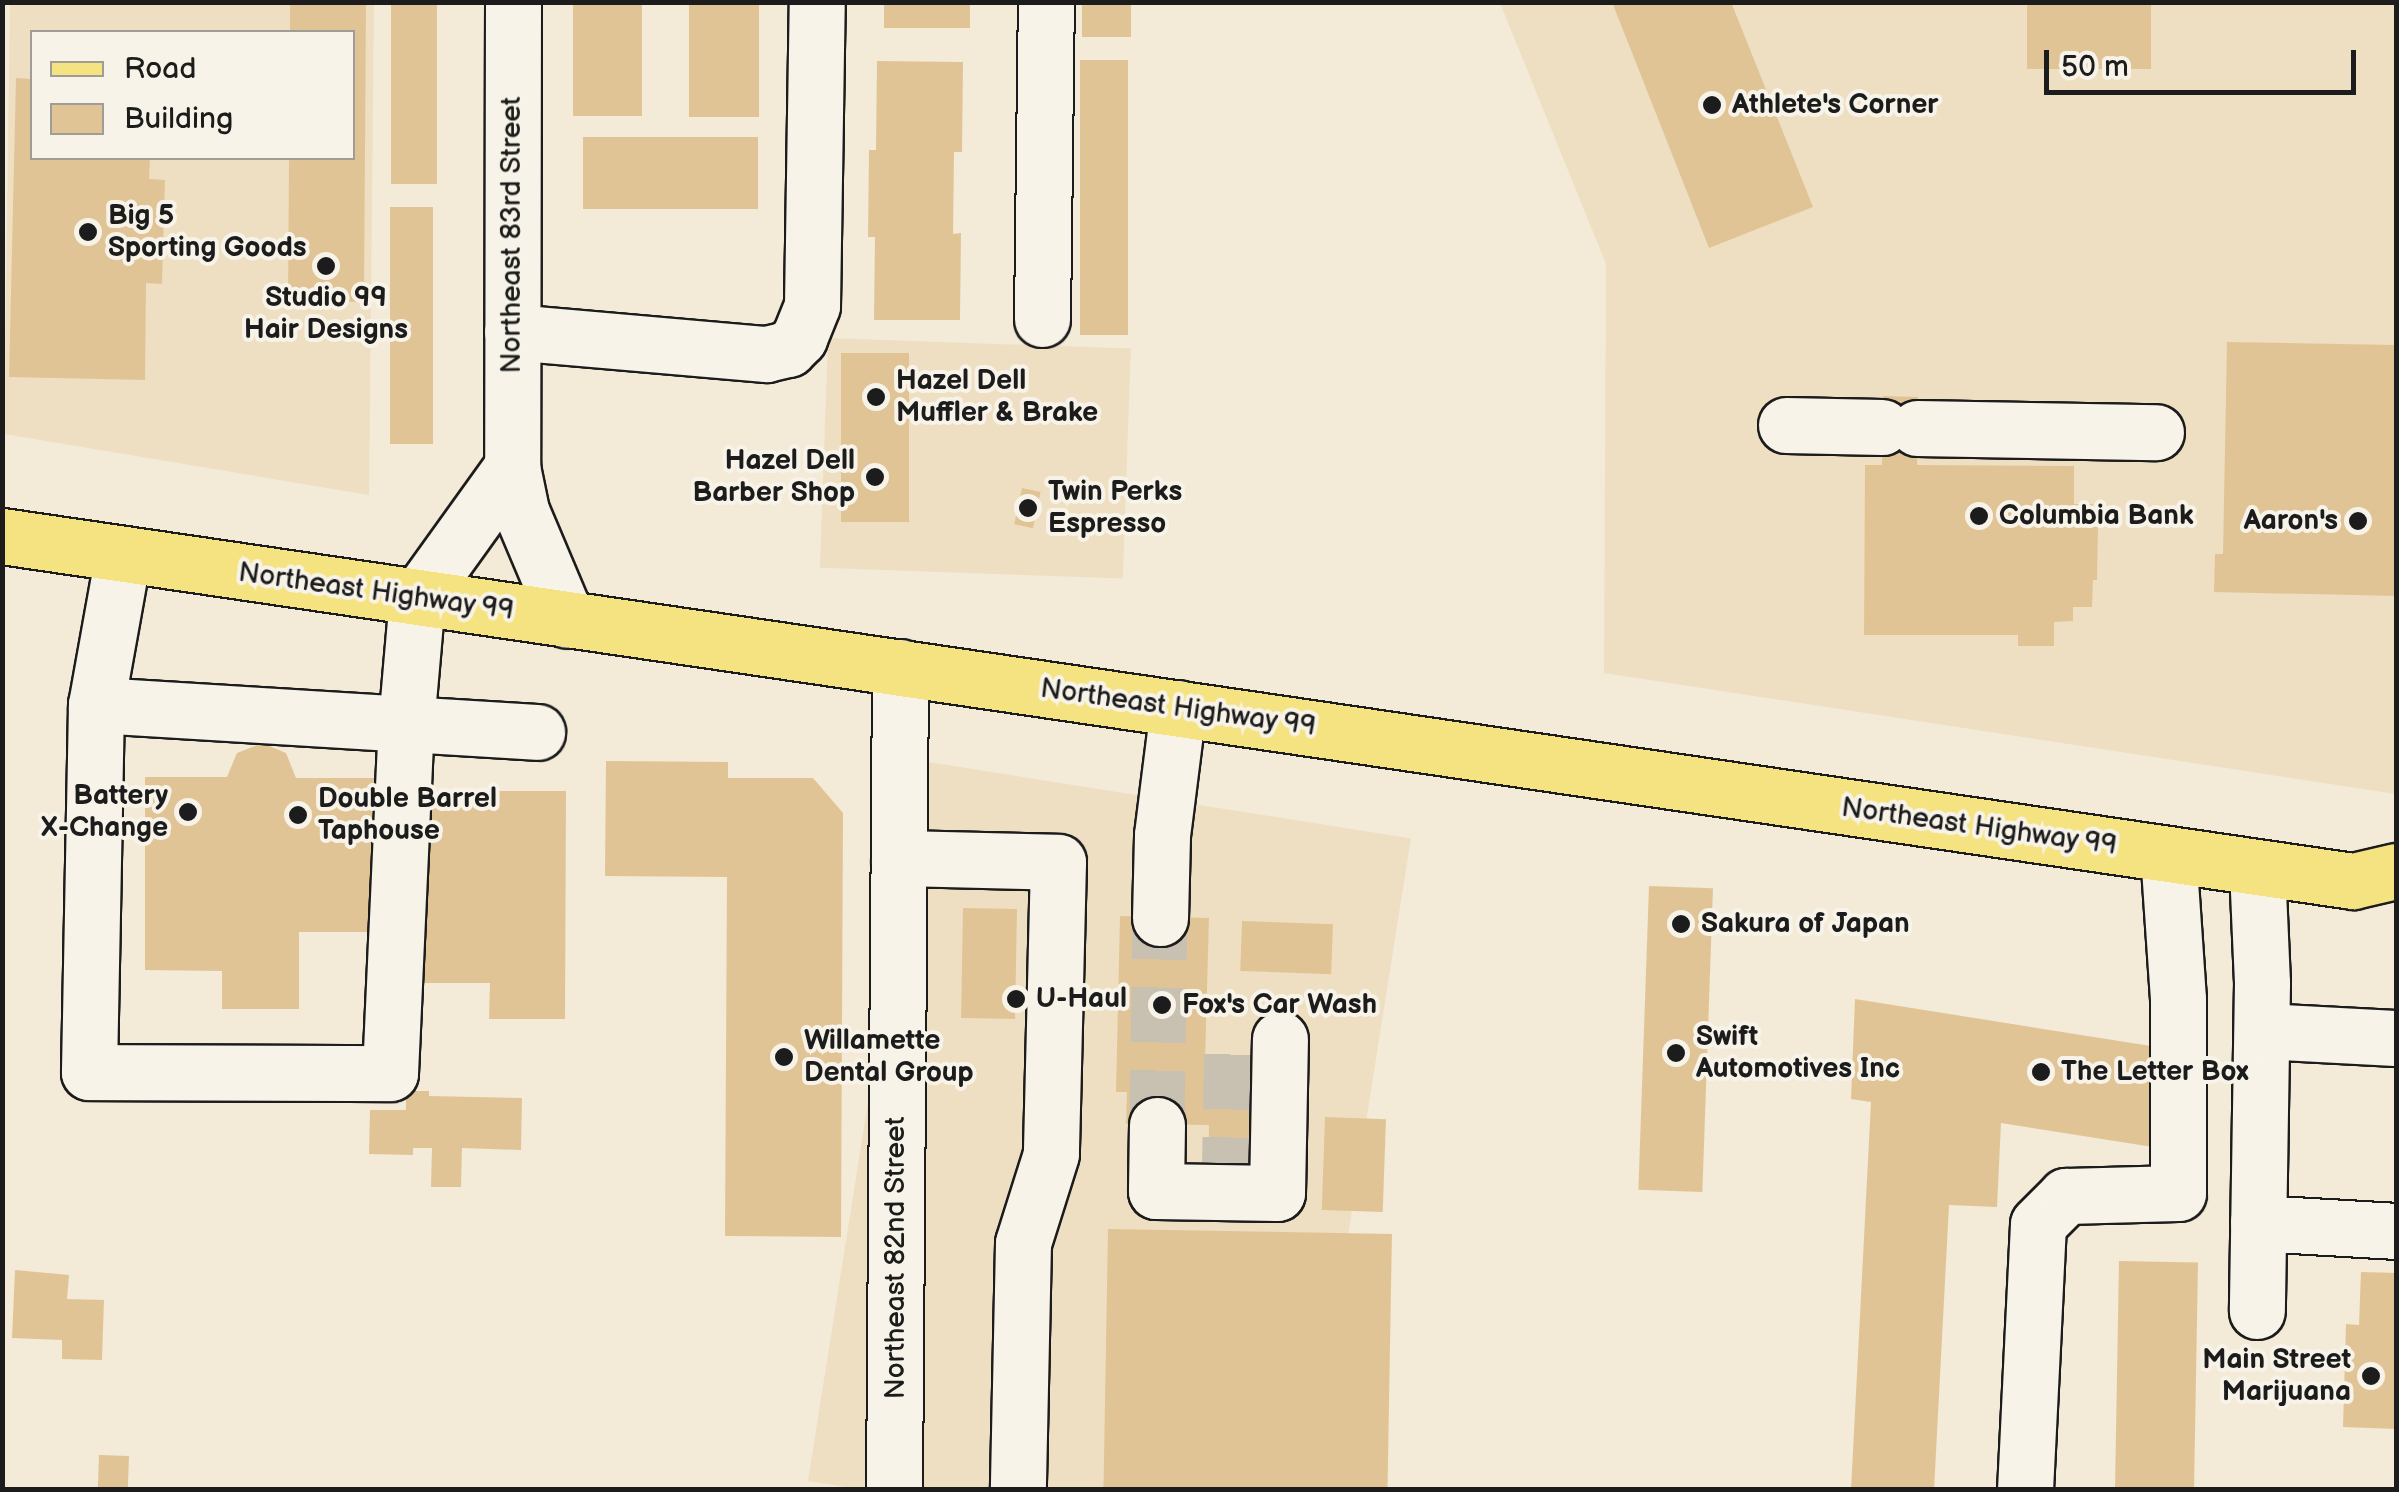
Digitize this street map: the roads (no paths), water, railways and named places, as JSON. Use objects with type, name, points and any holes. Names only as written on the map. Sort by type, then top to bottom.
[{"type":"main road","name":"Northeast Highway 99","points":[[2,536],[2382,887]]},
{"type":"street","name":"Northeast 83rd Street","points":[[513,2],[512,467],[521,511],[567,620]]},
{"type":"street","points":[[512,332],[766,354],[788,348],[799,338],[812,305],[817,2]]},
{"type":"street","points":[[1042,319],[1046,2]]},
{"type":"street","points":[[1786,425],[2156,432]]},
{"type":"street","points":[[123,555],[96,705],[89,1072],[390,1073],[406,724],[418,599],[512,467]]},
{"type":"street","name":"Northeast 82nd Street","points":[[894,1490],[900,667]]},
{"type":"street","points":[[96,705],[537,732]]},
{"type":"street","points":[[1160,918],[1162,835],[1178,708]]},
{"type":"street","points":[[2025,1490],[2038,1224],[2066,1196],[2178,1193],[2178,999],[2168,854]]},
{"type":"street","points":[[899,858],[1058,862],[1051,1154],[1023,1243],[1018,1490]]},
{"type":"street","points":[[2257,868],[2262,1030],[2257,1312]]},
{"type":"street","points":[[2262,1030],[2396,1038]]},
{"type":"street","points":[[1156,1124],[1156,1191],[1277,1193],[1280,1039]]},
{"type":"street","points":[[2258,1224],[2396,1231]]},
{"type":"tunnel","points":[[1157,1125],[1160,918]]},
{"type":"tunnel","points":[[1229,1192],[1232,1039]]},
{"type":"place","name":"Athlete's Corner","points":[[1712,105]]},
{"type":"place","name":"Big 5 Sporting Goods","points":[[88,232]]},
{"type":"place","name":"Studio 99 Hair Designs","points":[[326,266]]},
{"type":"place","name":"Hazel Dell Muffler & Brake","points":[[876,397]]},
{"type":"place","name":"Hazel Dell Barber Shop","points":[[875,477]]},
{"type":"place","name":"Twin Perks Espresso","points":[[1028,508]]},
{"type":"place","name":"Columbia Bank","points":[[1979,516]]},
{"type":"place","name":"Aaron's","points":[[2358,521]]},
{"type":"place","name":"Battery X-Change","points":[[188,812]]},
{"type":"place","name":"Double Barrel Taphouse","points":[[298,815]]},
{"type":"place","name":"Sakura of Japan","points":[[1681,924]]},
{"type":"place","name":"U-Haul","points":[[1016,999]]},
{"type":"place","name":"Fox's Car Wash","points":[[1162,1005]]},
{"type":"place","name":"Swift Automotives Inc","points":[[1676,1053]]},
{"type":"place","name":"Willamette Dental Group","points":[[784,1057]]},
{"type":"place","name":"The Letter Box","points":[[2041,1072]]},
{"type":"place","name":"Main Street Marijuana","points":[[2371,1376]]}]
